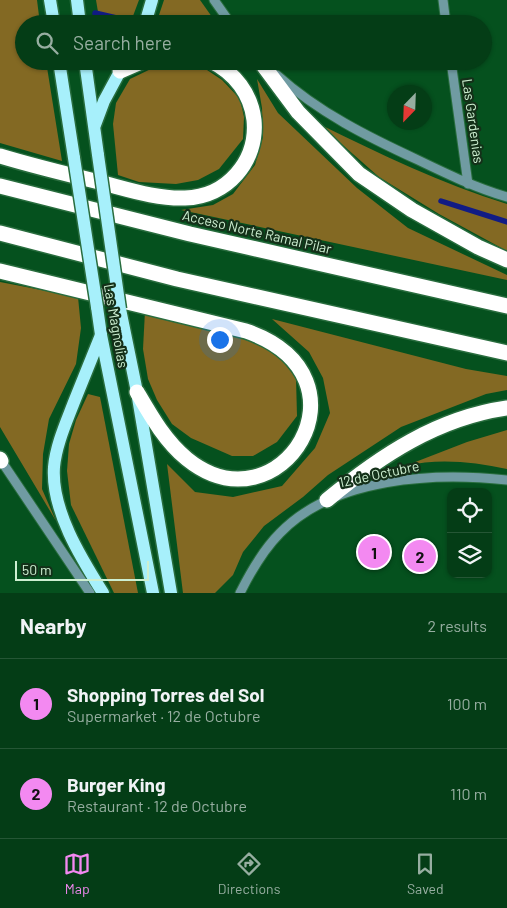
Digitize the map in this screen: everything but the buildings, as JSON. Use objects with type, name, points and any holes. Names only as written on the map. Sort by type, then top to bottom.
[{"type":"highway","points":[[0,156],[149,195],[187,198],[214,192],[230,181],[248,160],[253,144],[254,124],[251,104],[241,85],[226,70]]},
{"type":"highway","points":[[268,70],[298,112],[359,174],[412,210],[478,247],[507,260]]},
{"type":"highway","name":"Acceso Norte Ramal Pilar","points":[[0,186],[190,234],[507,306]]},
{"type":"highway","points":[[0,233],[177,280],[507,353]]},
{"type":"highway","points":[[0,271],[246,330],[262,336],[282,349],[303,374],[309,392],[310,412],[302,441],[284,462],[267,472],[257,475],[228,478],[217,476],[196,466],[177,450],[159,428],[137,392]]},
{"type":"highway","points":[[327,500],[356,476],[416,437],[457,420],[507,408]]},
{"type":"main road","points":[[50,0],[52,15]]},
{"type":"main road","points":[[77,0],[79,15]]},
{"type":"main road","points":[[147,15],[152,0]]},
{"type":"main road","name":"Las Magnolias","points":[[60,70],[101,335],[154,593]]},
{"type":"main road","name":"Las Magnolias","points":[[87,70],[120,309],[137,392],[171,593]]},
{"type":"main road","points":[[94,128],[104,101],[121,70]]},
{"type":"main road","points":[[101,335],[65,425],[54,468],[56,494],[64,520],[91,574],[103,593]]},
{"type":"street","points":[[214,0],[225,15]]},
{"type":"street","points":[[442,0],[444,15]]},
{"type":"street","points":[[271,70],[283,81],[332,115],[383,143],[468,184],[507,197]]},
{"type":"street","name":"Las Gardenias","points":[[452,70],[468,184]]},
{"type":"street","points":[[0,460],[90,593]]},
{"type":"street","name":"12 de Octubre","points":[[240,593],[260,558],[280,532],[327,500],[356,490],[410,479],[456,476],[507,480]]},
{"type":"shaded area","points":[[0,0],[37,0],[39,15],[15,15],[15,70],[47,70],[62,161],[0,143]]},
{"type":"shaded area","points":[[96,0],[139,0],[133,15],[98,15]]},
{"type":"shaded area","points":[[164,0],[200,0],[211,15],[159,15]]},
{"type":"shaded area","points":[[149,70],[207,70],[222,80],[240,99],[244,117],[243,139],[219,169],[198,180],[176,184],[139,182],[118,175],[113,124],[116,103],[130,79]]},
{"type":"shaded area","points":[[257,79],[278,113],[357,188],[408,228],[507,275],[507,280],[181,210],[213,205],[233,194],[255,165],[263,137],[262,108]]},
{"type":"shaded area","points":[[319,124],[435,178],[507,204],[507,251],[439,214],[379,177]]},
{"type":"shaded area","points":[[0,282],[78,297],[81,328],[76,364],[49,419],[43,454],[42,489],[56,521],[0,427]]},
{"type":"shaded area","points":[[145,311],[221,328],[260,343],[281,359],[296,378],[297,416],[277,442],[253,456],[232,456],[191,438],[172,424],[157,400],[148,379],[143,349]]},
{"type":"shaded area","points":[[272,319],[466,369],[507,376],[507,390],[486,394],[401,427],[328,475],[303,497],[264,526],[243,552],[233,575],[215,593],[183,593],[167,464],[195,492],[233,497],[282,486],[315,448],[330,413],[323,378],[309,352]]},
{"type":"shaded area","points":[[88,394],[100,397],[138,593],[114,593],[71,505],[67,471],[69,444],[76,420]]},
{"type":"shaded area","points":[[507,430],[507,469],[482,464],[456,462],[430,462],[405,466],[467,442]]},
{"type":"waterway","points":[[95,13],[104,15]]},
{"type":"waterway","points":[[441,201],[507,222]]},
{"type":"place","name":"Shopping Torres del Sol","points":[[374,552]]},
{"type":"place","name":"Burger King","points":[[420,556]]}]
